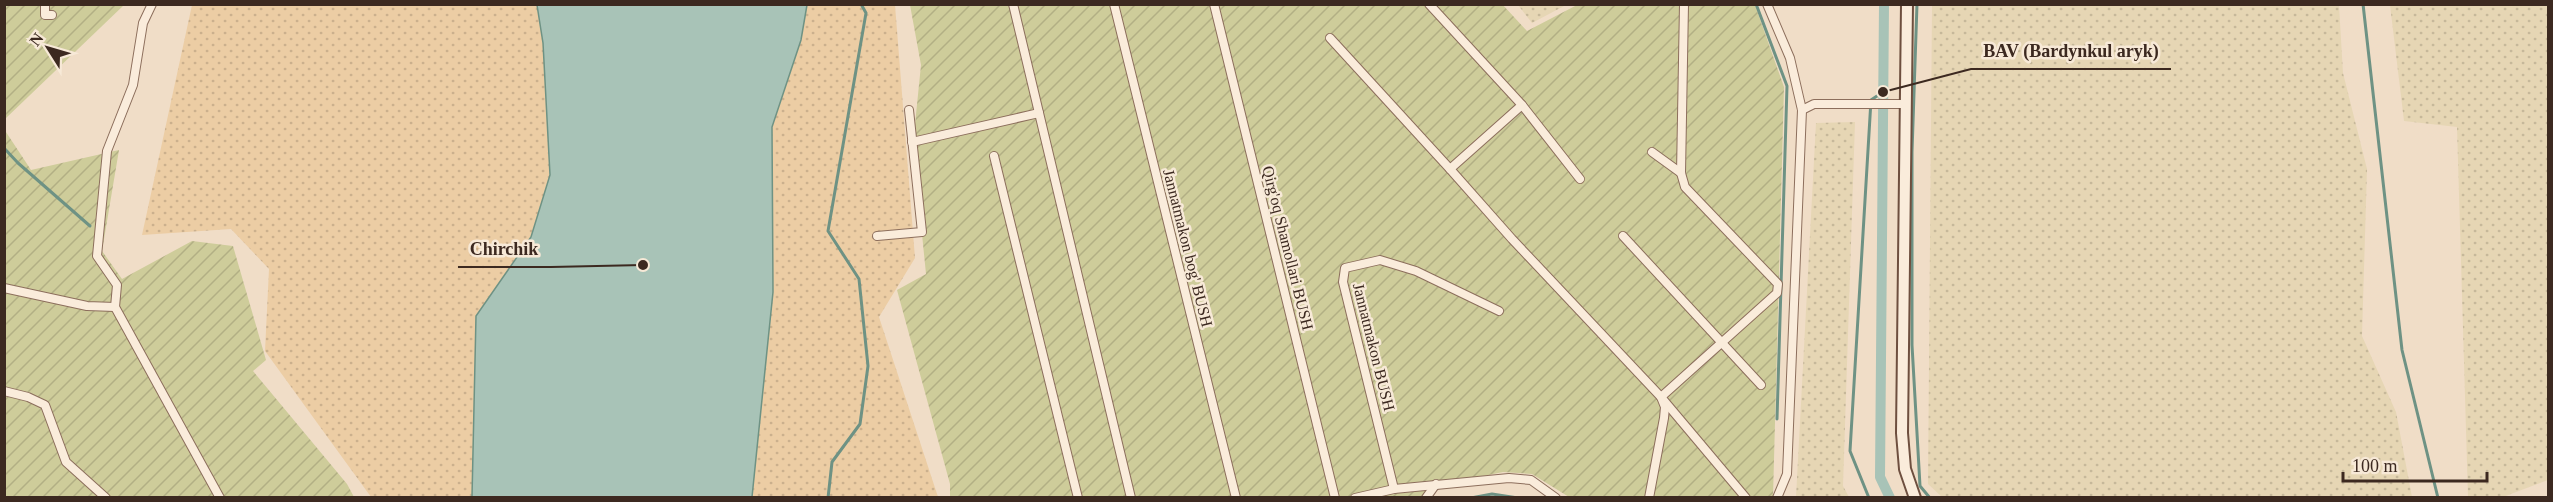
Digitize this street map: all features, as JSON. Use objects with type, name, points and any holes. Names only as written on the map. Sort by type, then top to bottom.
[{"type":"street","points":[[45,4],[45,15],[52,15]]},
{"type":"street","points":[[152,4],[143,23],[133,85],[107,151],[97,256],[117,285],[115,307],[220,498]]},
{"type":"street","points":[[1013,4],[1131,498]]},
{"type":"street","name":"Jannatmakon bog' BUSH","points":[[1114,4],[1236,498]]},
{"type":"street","name":"Qirg'oq Shamollari BUSH","points":[[1214,4],[1335,498]]},
{"type":"street","points":[[1429,4],[1522,105],[1580,179]]},
{"type":"street","points":[[1683,4],[1681,173],[1685,187],[1778,284],[1795,286]]},
{"type":"street","points":[[1767,4],[1790,58],[1802,110],[1787,474],[1777,498]]},
{"type":"street","points":[[1907,4],[1902,433],[1905,469],[1915,498]]},
{"type":"street","points":[[1330,38],[1512,239],[1661,397],[1746,498]]},
{"type":"street","points":[[1802,110],[1814,104],[1906,104]]},
{"type":"street","points":[[1450,169],[1522,105]]},
{"type":"street","points":[[877,236],[922,232],[909,110]]},
{"type":"street","points":[[912,142],[1039,113]]},
{"type":"street","points":[[1652,152],[1681,173]]},
{"type":"street","points":[[994,156],[1078,498]]},
{"type":"street","points":[[1623,236],[1761,385]]},
{"type":"street","name":"Jannatmakon BUSH","points":[[1394,489],[1343,282],[1345,268],[1380,260],[1416,271],[1499,311]]},
{"type":"street","points":[[1661,397],[1777,293],[1778,284]]},
{"type":"street","points":[[4,288],[87,306],[115,307]]},
{"type":"street","points":[[4,391],[28,397],[45,405],[66,462],[106,498]]},
{"type":"street","points":[[1649,498],[1664,418],[1665,407],[1661,397]]},
{"type":"street","points":[[1355,498],[1394,489],[1521,478],[1531,480],[1556,498]]},
{"type":"street","points":[[1426,498],[1436,484]]},
{"type":"shaded area","points":[[1502,4],[1527,31],[1577,5],[1755,5],[1784,87],[1773,497],[1569,497],[1532,474],[1503,472],[1435,486],[1425,498],[950,497],[950,484],[897,290],[926,274],[913,144],[921,65],[910,5]]},
{"type":"shaded area","points":[[5,5],[124,5],[5,119]]},
{"type":"shaded area","points":[[537,5],[807,5],[801,40],[772,127],[773,292],[752,497],[472,497],[476,316],[531,237],[550,175],[543,43]]},
{"type":"shaded area","points":[[1518,5],[1566,5],[1532,23]]},
{"type":"shaded area","points":[[1932,5],[2339,5],[2343,73],[2367,169],[2362,336],[2396,412],[2412,497],[1943,498],[1928,484]]},
{"type":"shaded area","points":[[2390,5],[2548,5],[2548,480],[2503,497],[2468,497],[2457,127],[2404,121]]},
{"type":"shaded area","points":[[1855,122],[1843,486],[1849,497],[1796,497],[1816,123]]},
{"type":"shaded area","points":[[4,129],[31,170],[119,150],[102,251],[122,279],[192,241],[233,246],[266,360],[253,371],[347,484],[354,497],[5,497]]},
{"type":"sand","points":[[192,5],[895,5],[915,258],[879,317],[938,497],[371,497],[265,351],[269,269],[231,229],[142,235]]},
{"type":"waterway","points":[[828,498],[832,462],[860,424],[868,366],[859,279],[828,231],[866,13],[861,4]]},
{"type":"waterway","points":[[1756,4],[1787,86],[1777,419]]},
{"type":"waterway","points":[[1884,4],[1880,477],[1890,498]]},
{"type":"waterway","points":[[1917,4],[1912,152],[1912,345],[1920,486],[1930,498]]},
{"type":"waterway","points":[[2363,4],[2402,350],[2438,498]]},
{"type":"waterway","points":[[1869,498],[1850,451],[1871,100],[1883,92]]},
{"type":"waterway","points":[[4,148],[90,226]]},
{"type":"waterway","points":[[1471,498],[1492,494],[1518,498]]},
{"type":"place","name":"BAV (Bardynkul aryk)","points":[[1883,92]]},
{"type":"place","name":"Chirchik","points":[[643,265]]}]
